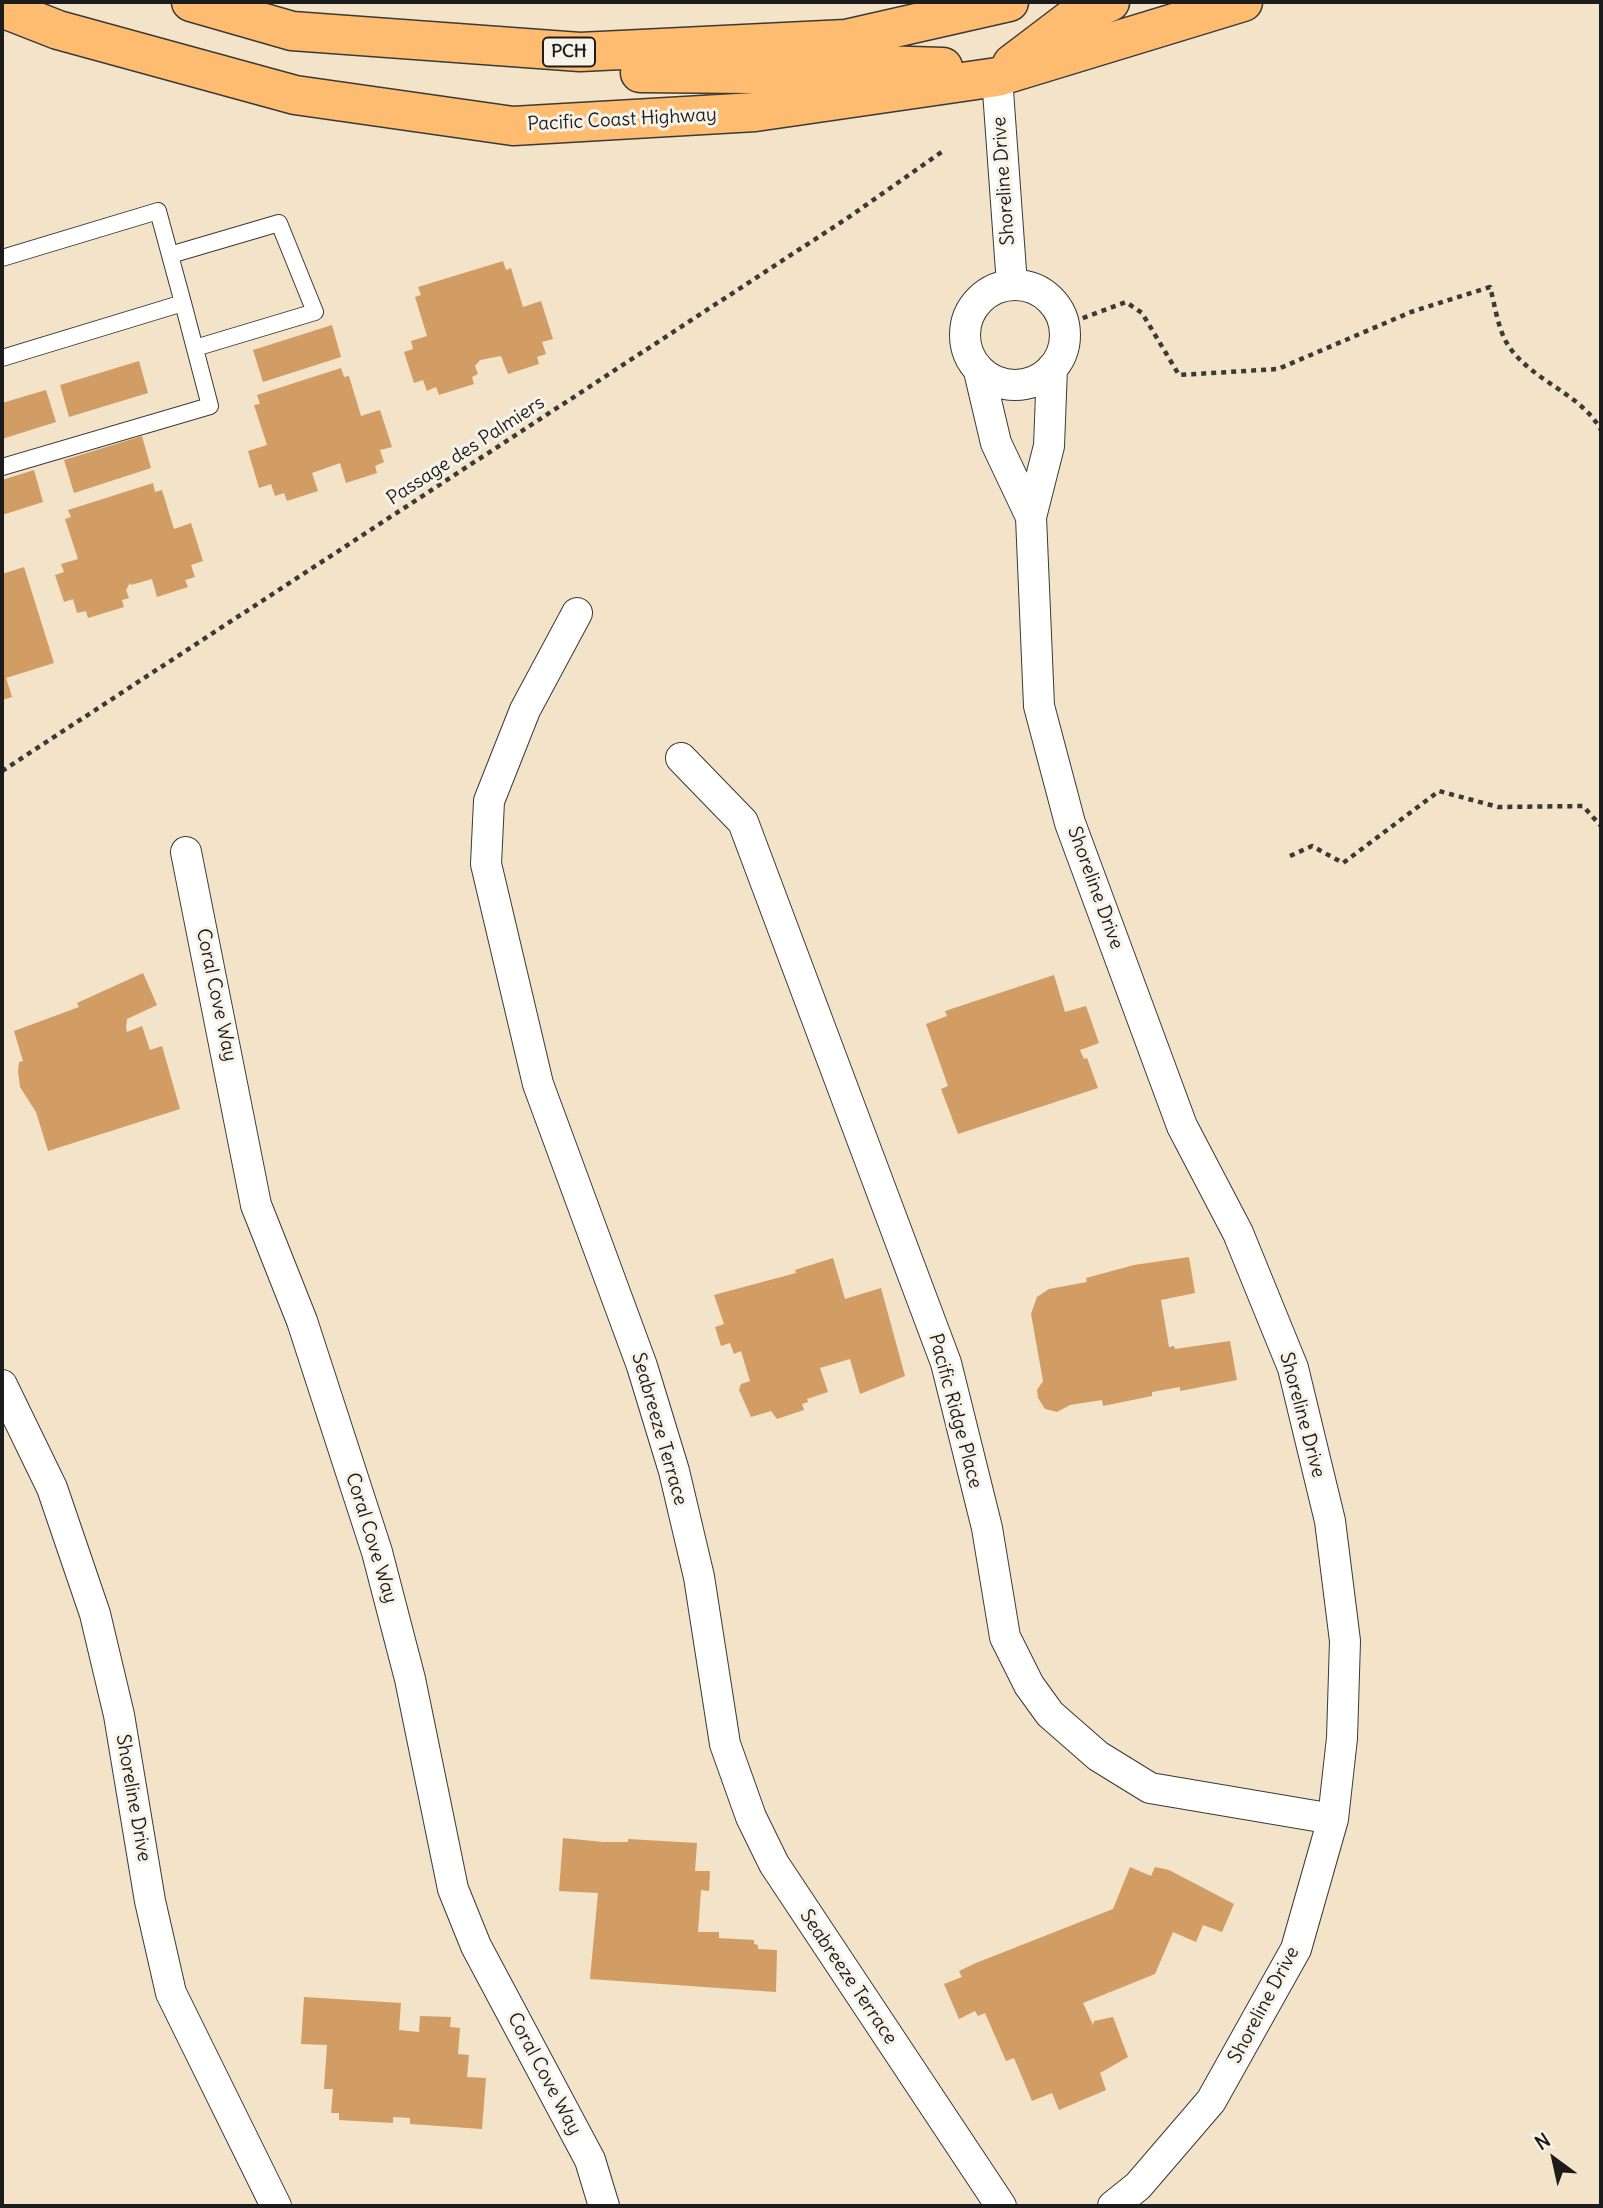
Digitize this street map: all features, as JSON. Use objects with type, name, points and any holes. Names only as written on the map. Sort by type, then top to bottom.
[{"type":"highway","name":"PCH","points":[[191,2],[292,31],[580,52],[846,39],[1009,2]]},
{"type":"highway","points":[[292,31],[321,40],[438,61],[575,72],[753,74],[878,65],[942,67],[997,77],[1070,20],[1110,2]]},
{"type":"highway","name":"Pacific Coast Highway","points":[[2,8],[58,30],[295,95],[513,125],[755,112],[997,77],[1243,2]]},
{"type":"street","name":"Shoreline Drive","points":[[997,77],[1012,285],[991,291],[977,302],[967,317],[964,336],[968,354],[979,371],[996,443],[1031,517]]},
{"type":"street","points":[[1012,285],[1034,289],[1051,300],[1063,325]]},
{"type":"street","name":"Shoreline Drive","points":[[1063,325],[1065,336],[1061,355],[1052,368],[1049,446],[1031,517],[1039,706],[1070,823],[1182,1126],[1238,1233],[1293,1368],[1330,1521],[1345,1641],[1342,1738],[1333,1819],[1296,1949],[1211,2101],[1138,2186],[1113,2206]]},
{"type":"street","points":[[979,371],[998,382],[1018,386],[1040,378],[1052,368]]},
{"type":"street","name":"Seabreeze Terrace","points":[[577,613],[524,709],[489,801],[486,864],[538,1084],[642,1366],[674,1471],[699,1577],[725,1744],[751,1817],[780,1874],[1001,2206]]},
{"type":"street","name":"Pacific Ridge Place","points":[[681,758],[743,822],[946,1363],[987,1528],[1005,1637],[1029,1685],[1050,1714],[1098,1756],[1150,1788],[1333,1819]]},
{"type":"street","name":"Coral Cove Way","points":[[186,852],[256,1205],[302,1321],[377,1552],[410,1679],[453,1889],[476,1947],[590,2160],[604,2206]]},
{"type":"street","name":"Shoreline Drive","points":[[2,1385],[52,1488],[95,1614],[119,1715],[150,1901],[171,1993],[276,2206]]},
{"type":"lane","points":[[2,258],[158,211],[210,407],[2,467]]},
{"type":"lane","points":[[170,255],[279,223],[314,312],[195,348]]},
{"type":"lane","points":[[2,358],[183,303]]},
{"type":"path","name":"Passage des Palmiers","points":[[2,771],[838,224],[943,151]]},
{"type":"path","points":[[1063,325],[1126,302],[1142,313],[1179,375],[1278,369],[1411,312],[1490,287],[1507,344],[1528,368],[1595,417],[1601,430]]},
{"type":"path","points":[[1290,856],[1311,846],[1343,863],[1438,791],[1498,807],[1583,806],[1601,826]]},
{"type":"building","points":[[503,261],[506,270],[511,268],[523,307],[541,301],[553,339],[542,342],[546,354],[537,357],[539,364],[508,374],[501,356],[480,360],[475,366],[478,374],[472,377],[474,384],[439,395],[436,387],[427,391],[423,380],[414,383],[404,352],[413,349],[411,341],[427,336],[415,297],[421,295],[418,287]]},
{"type":"building","points":[[332,325],[341,357],[263,382],[253,350]]},
{"type":"building","points":[[139,361],[148,393],[69,417],[60,385]]},
{"type":"building","points":[[341,368],[344,377],[349,376],[361,416],[380,410],[392,447],[380,450],[384,462],[375,466],[377,473],[346,483],[340,463],[312,473],[318,491],[287,501],[284,493],[275,496],[271,484],[259,488],[248,451],[267,445],[254,405],[260,404],[257,395]]},
{"type":"building","points":[[46,390],[56,422],[2,439],[2,403]]},
{"type":"building","points":[[142,436],[151,468],[74,493],[64,460]]},
{"type":"building","points":[[34,470],[43,502],[2,515],[2,480]]},
{"type":"building","points":[[153,483],[155,492],[162,490],[174,529],[191,523],[203,561],[191,565],[195,577],[185,580],[188,587],[157,597],[152,579],[131,585],[130,583],[126,590],[129,598],[122,600],[124,607],[88,618],[86,611],[77,613],[73,599],[64,602],[55,575],[64,572],[61,564],[78,559],[65,519],[71,517],[68,510]]},
{"type":"building","points":[[24,567],[54,663],[6,678],[12,697],[2,700],[2,574]]},
{"type":"building","points":[[143,973],[157,1005],[127,1019],[127,1032],[142,1026],[150,1050],[162,1046],[180,1109],[48,1151],[36,1112],[20,1087],[19,1062],[23,1061],[14,1031],[79,1007],[77,1003]]},
{"type":"building","points":[[1054,975],[1065,1012],[1086,1006],[1099,1043],[1080,1050],[1084,1059],[1087,1058],[1098,1088],[958,1134],[941,1089],[948,1086],[926,1024],[947,1016],[945,1011]]},
{"type":"building","points":[[1189,1257],[1195,1293],[1161,1300],[1169,1347],[1174,1346],[1175,1349],[1230,1341],[1237,1380],[1180,1391],[1180,1387],[1152,1392],[1152,1396],[1103,1406],[1102,1400],[1070,1405],[1057,1412],[1045,1409],[1038,1398],[1037,1390],[1043,1381],[1031,1314],[1037,1297],[1049,1289],[1087,1282],[1086,1278],[1134,1265]]},
{"type":"building","points":[[833,1258],[845,1299],[881,1288],[905,1376],[860,1394],[850,1359],[820,1368],[828,1392],[807,1399],[808,1402],[802,1404],[804,1410],[777,1419],[771,1411],[751,1417],[739,1390],[741,1384],[750,1381],[741,1351],[734,1354],[730,1343],[721,1346],[715,1327],[724,1324],[714,1295],[796,1273],[795,1270]]},
{"type":"building","points":[[563,1838],[603,1842],[628,1842],[628,1839],[697,1843],[695,1871],[710,1871],[709,1891],[701,1890],[698,1932],[719,1932],[719,1938],[754,1940],[758,1949],[777,1950],[776,1992],[590,1979],[598,1893],[559,1891]]},
{"type":"building","points":[[1130,1867],[1151,1876],[1155,1867],[1169,1870],[1234,1904],[1222,1932],[1203,1925],[1196,1942],[1173,1932],[1155,1974],[1083,2003],[1093,2025],[1094,2021],[1113,2017],[1128,2057],[1100,2073],[1106,2090],[1059,2110],[1052,2093],[1032,2101],[1014,2058],[1006,2061],[985,2013],[978,2016],[975,2011],[959,2019],[944,1984],[962,1977],[959,1971],[976,1963],[1113,1909]]},
{"type":"building","points":[[304,1997],[401,2003],[399,2030],[419,2032],[420,2016],[451,2017],[450,2027],[460,2028],[458,2054],[469,2055],[467,2077],[486,2078],[482,2129],[410,2124],[410,2118],[393,2117],[393,2123],[339,2120],[339,2113],[331,2113],[333,2089],[324,2089],[327,2045],[301,2044]]}]
